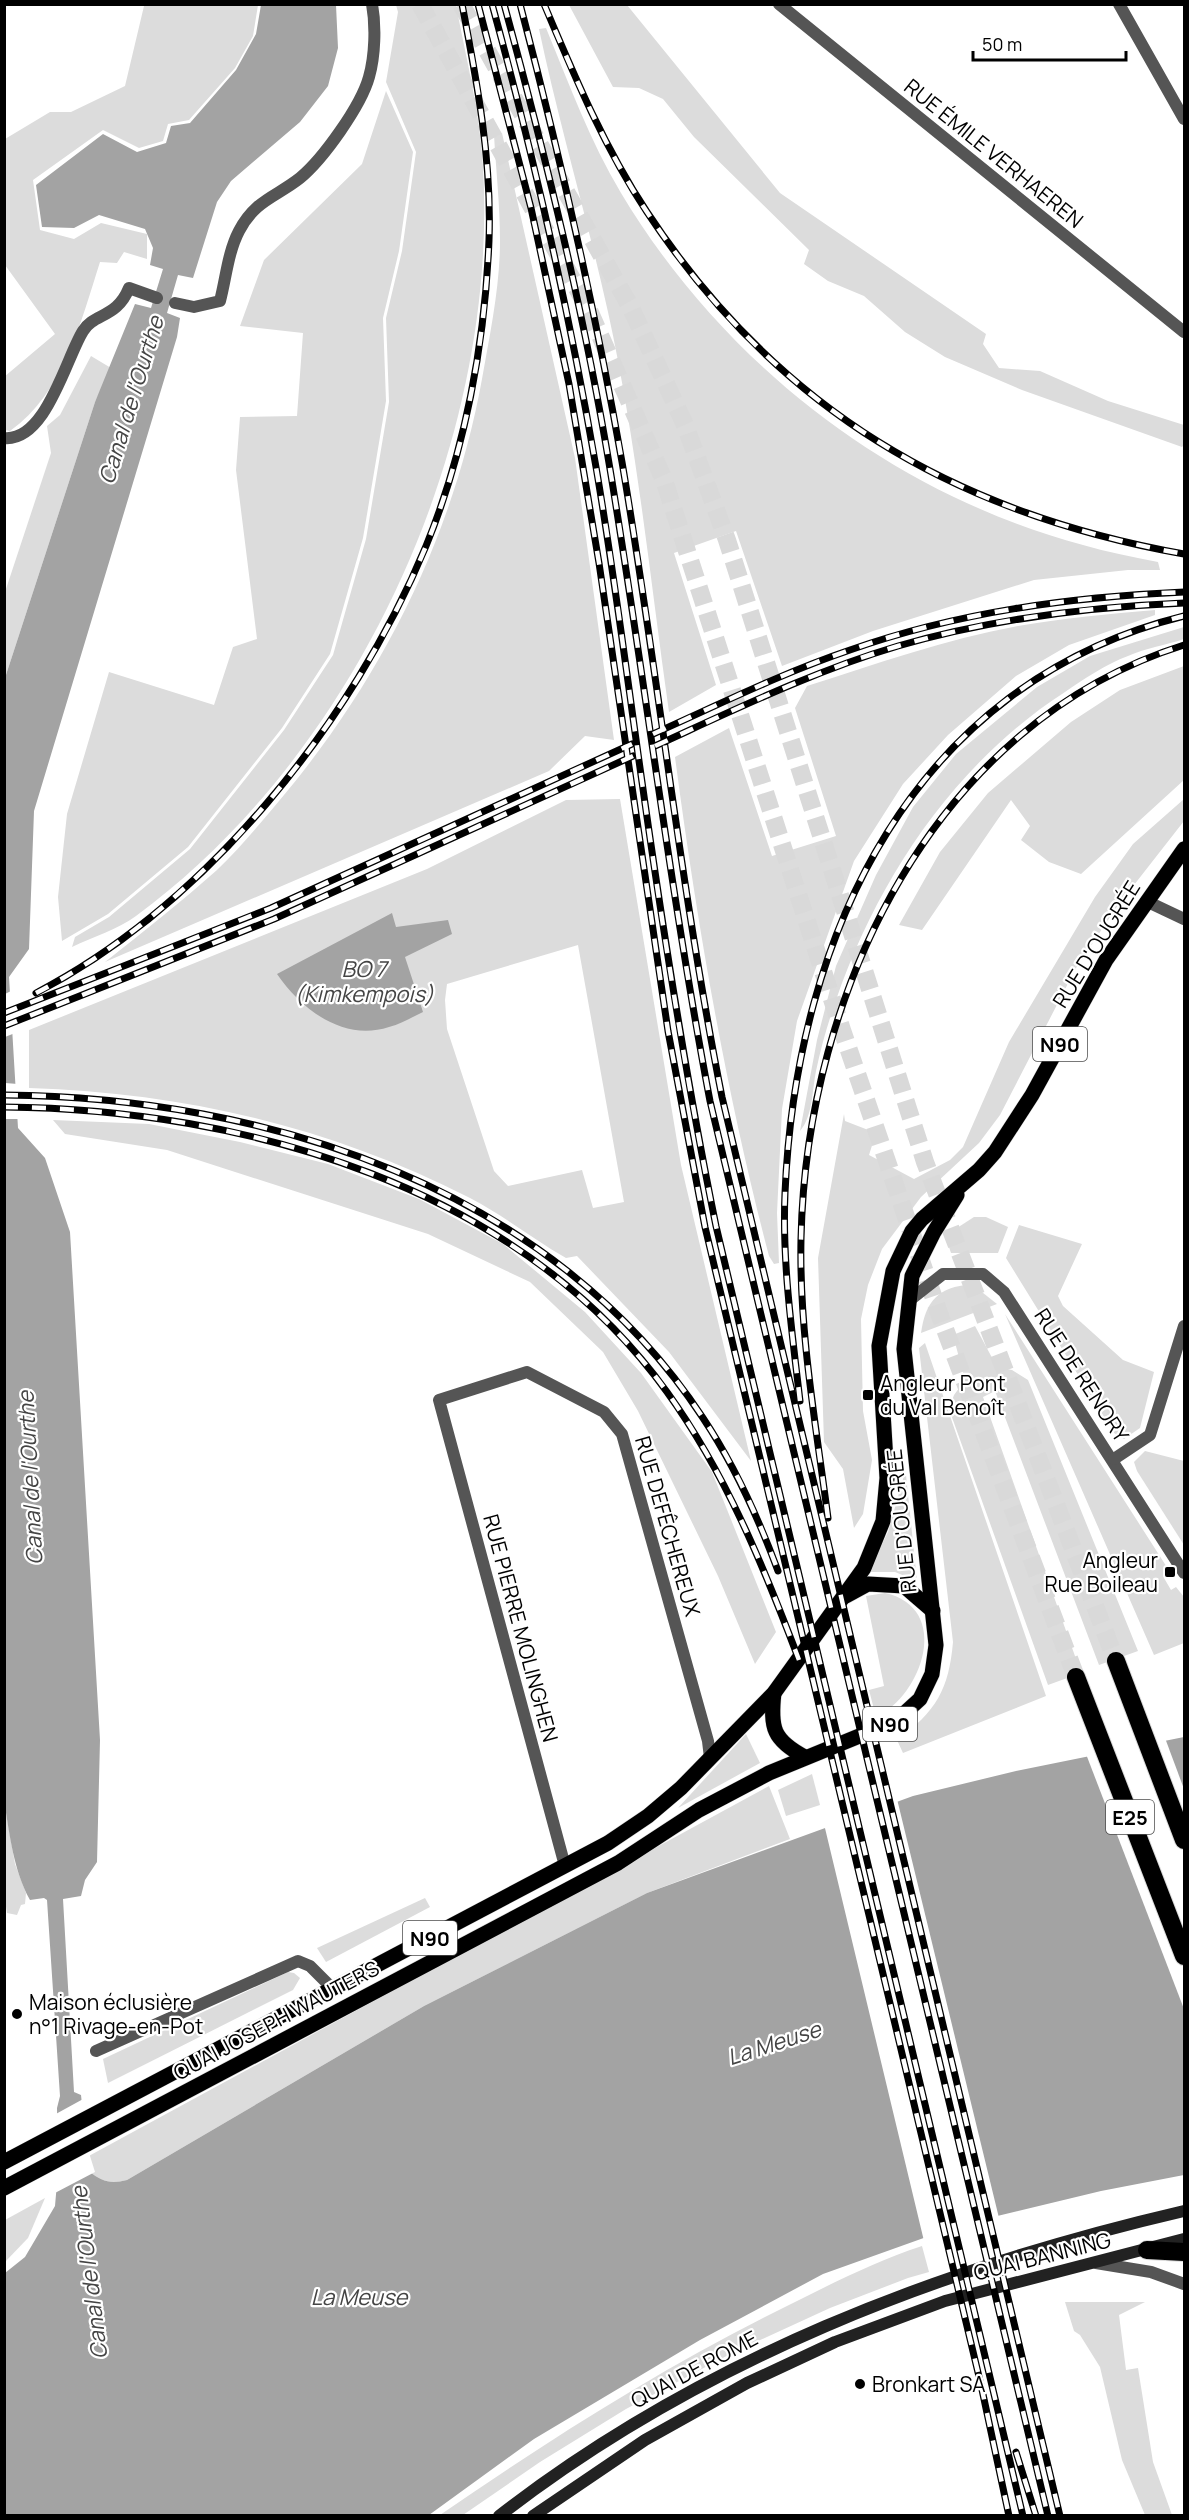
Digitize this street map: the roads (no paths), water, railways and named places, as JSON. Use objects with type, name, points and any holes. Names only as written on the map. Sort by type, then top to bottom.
[{"type":"highway","name":"E25","points":[[1116,1661],[1185,1840]]},
{"type":"highway","name":"E25","points":[[1076,1677],[1185,1956]]},
{"type":"highway","points":[[1147,2250],[1185,2252]]},
{"type":"main road","name":"RUE D'OUGRÉE","points":[[774,1693],[843,1597],[872,1551],[883,1521],[887,1478],[879,1346],[893,1271],[912,1231],[922,1218],[965,1182],[995,1152],[1011,1129],[1106,960],[1185,849]]},
{"type":"main road","name":"RUE D'OUGRÉE","points":[[769,1773],[896,1721],[920,1699],[932,1674],[936,1645],[904,1349],[905,1323],[912,1276],[934,1232],[965,1182]]},
{"type":"main road","name":"N90","points":[[843,1597],[868,1584],[904,1586],[933,1611]]},
{"type":"main road","name":"QUAI JOSEPH WAUTERS","points":[[4,2162],[608,1843],[648,1816],[710,1758],[774,1693]]},
{"type":"main road","points":[[774,1693],[772,1713],[775,1733],[786,1747],[805,1757]]},
{"type":"main road","name":"QUAI JOSEPH WAUTERS","points":[[53,2163],[618,1863],[699,1810],[769,1773]]},
{"type":"main road","name":"N90","points":[[4,2188],[53,2163]]},
{"type":"main road","points":[[4,2196],[53,2163]]},
{"type":"main road","name":"QUAI BANNING","points":[[924,2285],[1061,2242],[1185,2211]]},
{"type":"main road","name":"QUAI BANNING","points":[[910,2313],[1021,2280],[1185,2239]]},
{"type":"main road","name":"QUAI DE ROME","points":[[499,2515],[545,2481],[635,2422],[736,2367],[828,2324],[924,2285]]},
{"type":"main road","name":"QUAI DE ROME","points":[[533,2516],[645,2440],[747,2383],[835,2342],[910,2313]]},
{"type":"main road","points":[[546,2516],[588,2478]]},
{"type":"street","points":[[176,303],[194,307],[220,301],[239,230],[261,202],[298,179],[318,161],[348,118],[369,78],[373,44],[372,4]]},
{"type":"street","name":"RUE ÉMILE VERHAEREN","points":[[779,4],[1185,332]]},
{"type":"street","points":[[1119,4],[1185,119]]},
{"type":"street","points":[[4,438],[13,439],[34,426],[67,371],[84,329],[123,304],[129,288],[157,298]]},
{"type":"street","points":[[1146,901],[1185,919]]},
{"type":"street","name":"RUE DE RENORY","points":[[910,1300],[943,1274],[983,1274],[1004,1292],[1185,1573]]},
{"type":"street","points":[[1113,1459],[1150,1435],[1185,1326]]},
{"type":"street","name":"RUE DEFÊCHEREUX","points":[[439,1400],[527,1372],[604,1412],[622,1434],[708,1741],[710,1758]]},
{"type":"street","name":"RUE PIERRE MOLINGHEN","points":[[439,1400],[565,1866]]},
{"type":"street","points":[[96,2051],[298,1960],[310,1966],[333,1989]]},
{"type":"street","points":[[1096,2263],[1151,2272],[1185,2284]]},
{"type":"water","name":"La Meuse","points":[[261,5],[336,5],[338,48],[328,86],[300,122],[231,181],[217,202],[193,278],[178,275],[167,313],[180,318],[177,337],[34,811],[29,949],[9,977],[18,1128],[45,1158],[70,1232],[100,1740],[97,1862],[85,1880],[81,1896],[63,1899],[74,2092],[81,2095],[89,2171],[107,2181],[127,2180],[424,2006],[647,1893],[913,1796],[1016,1771],[1184,1737],[1184,2175],[1101,2191],[960,2225],[823,2274],[700,2340],[534,2439],[429,2515],[5,2516],[5,2273],[25,2257],[55,2206],[58,2171],[57,2108],[60,2096],[47,1900],[44,1898],[30,1900],[24,1888],[13,1852],[4,1801],[5,678],[95,402],[135,304],[151,308],[163,269],[150,265],[153,248],[145,229],[99,215],[74,228],[42,227],[36,185],[103,134],[137,152],[166,143],[171,126],[190,123],[236,70],[256,34]]},
{"type":"water","name":"BO 7 (Kimkempois)","points":[[392,913],[396,927],[448,920],[452,934],[405,957],[423,1012],[393,1026],[355,1030],[340,1026],[311,1010],[298,999],[277,974]]},
{"type":"tunnel","points":[[420,4],[588,308],[664,480],[842,1030],[940,1316],[1076,1677]]},
{"type":"tunnel","points":[[461,4],[631,308],[685,425],[727,540],[925,1162],[1116,1661]]},
{"type":"railway","points":[[36,993],[99,955],[159,910],[215,859],[268,802],[316,741],[358,678],[395,612],[426,546],[452,473],[471,396],[487,279],[489,210],[486,151],[462,4]]},
{"type":"railway","points":[[478,4],[531,208],[569,384],[599,563],[668,1031],[705,1227],[981,2385],[1009,2516]]},
{"type":"railway","points":[[492,4],[550,234],[586,409],[609,546],[667,949],[716,1226],[1023,2516]]},
{"type":"railway","points":[[504,4],[563,235],[600,410],[682,943],[710,1101],[1048,2516]]},
{"type":"railway","points":[[520,4],[576,232],[612,404],[635,541],[681,859],[722,1097],[1060,2516]]},
{"type":"railway","points":[[544,4],[603,136],[647,212],[698,282],[753,343],[813,396],[878,442],[947,480],[1021,511],[1100,536],[1184,554]]},
{"type":"railway","points":[[653,734],[825,659],[932,626],[973,616],[1057,603],[1184,592]]},
{"type":"railway","points":[[655,746],[805,679],[898,646],[968,628],[1039,616],[1184,603]]},
{"type":"railway","points":[[800,1401],[786,1271],[785,1193],[794,1096],[814,1003],[845,914],[887,832],[942,759],[1009,698],[1090,649],[1184,616]]},
{"type":"railway","points":[[828,1518],[806,1344],[801,1239],[809,1145],[828,1053],[859,963],[901,878],[955,802],[1020,736],[1096,683],[1184,645]]},
{"type":"railway","points":[[4,1013],[271,908],[632,744]]},
{"type":"railway","points":[[4,1026],[274,919],[633,756]]},
{"type":"railway","points":[[4,1095],[103,1100],[203,1114],[301,1137],[395,1171],[485,1215],[567,1271],[640,1338],[715,1436],[745,1492],[778,1571]]},
{"type":"railway","points":[[4,1107],[96,1111],[189,1124],[281,1144],[371,1173],[456,1212],[535,1261],[606,1321],[667,1392],[688,1423],[742,1521],[799,1660]]},
{"type":"railway","points":[[1016,2452],[1036,2516]]},
{"type":"place","name":"Angleur Pont du Val Benoît","points":[[868,1395]]},
{"type":"place","name":"Angleur Rue Boileau","points":[[1170,1572]]},
{"type":"place","name":"Maison éclusière n°1 Rivage-en-Pot","points":[[17,2014]]},
{"type":"place","name":"Bronkart SA","points":[[860,2384]]},
{"type":"water label","name":"Canal de l'Ourthe","points":[[131,400]]},
{"type":"water label","name":"Canal de l'Ourthe","points":[[30,1478]]},
{"type":"water label","name":"Canal de l'Ourthe","points":[[89,2273]]}]
